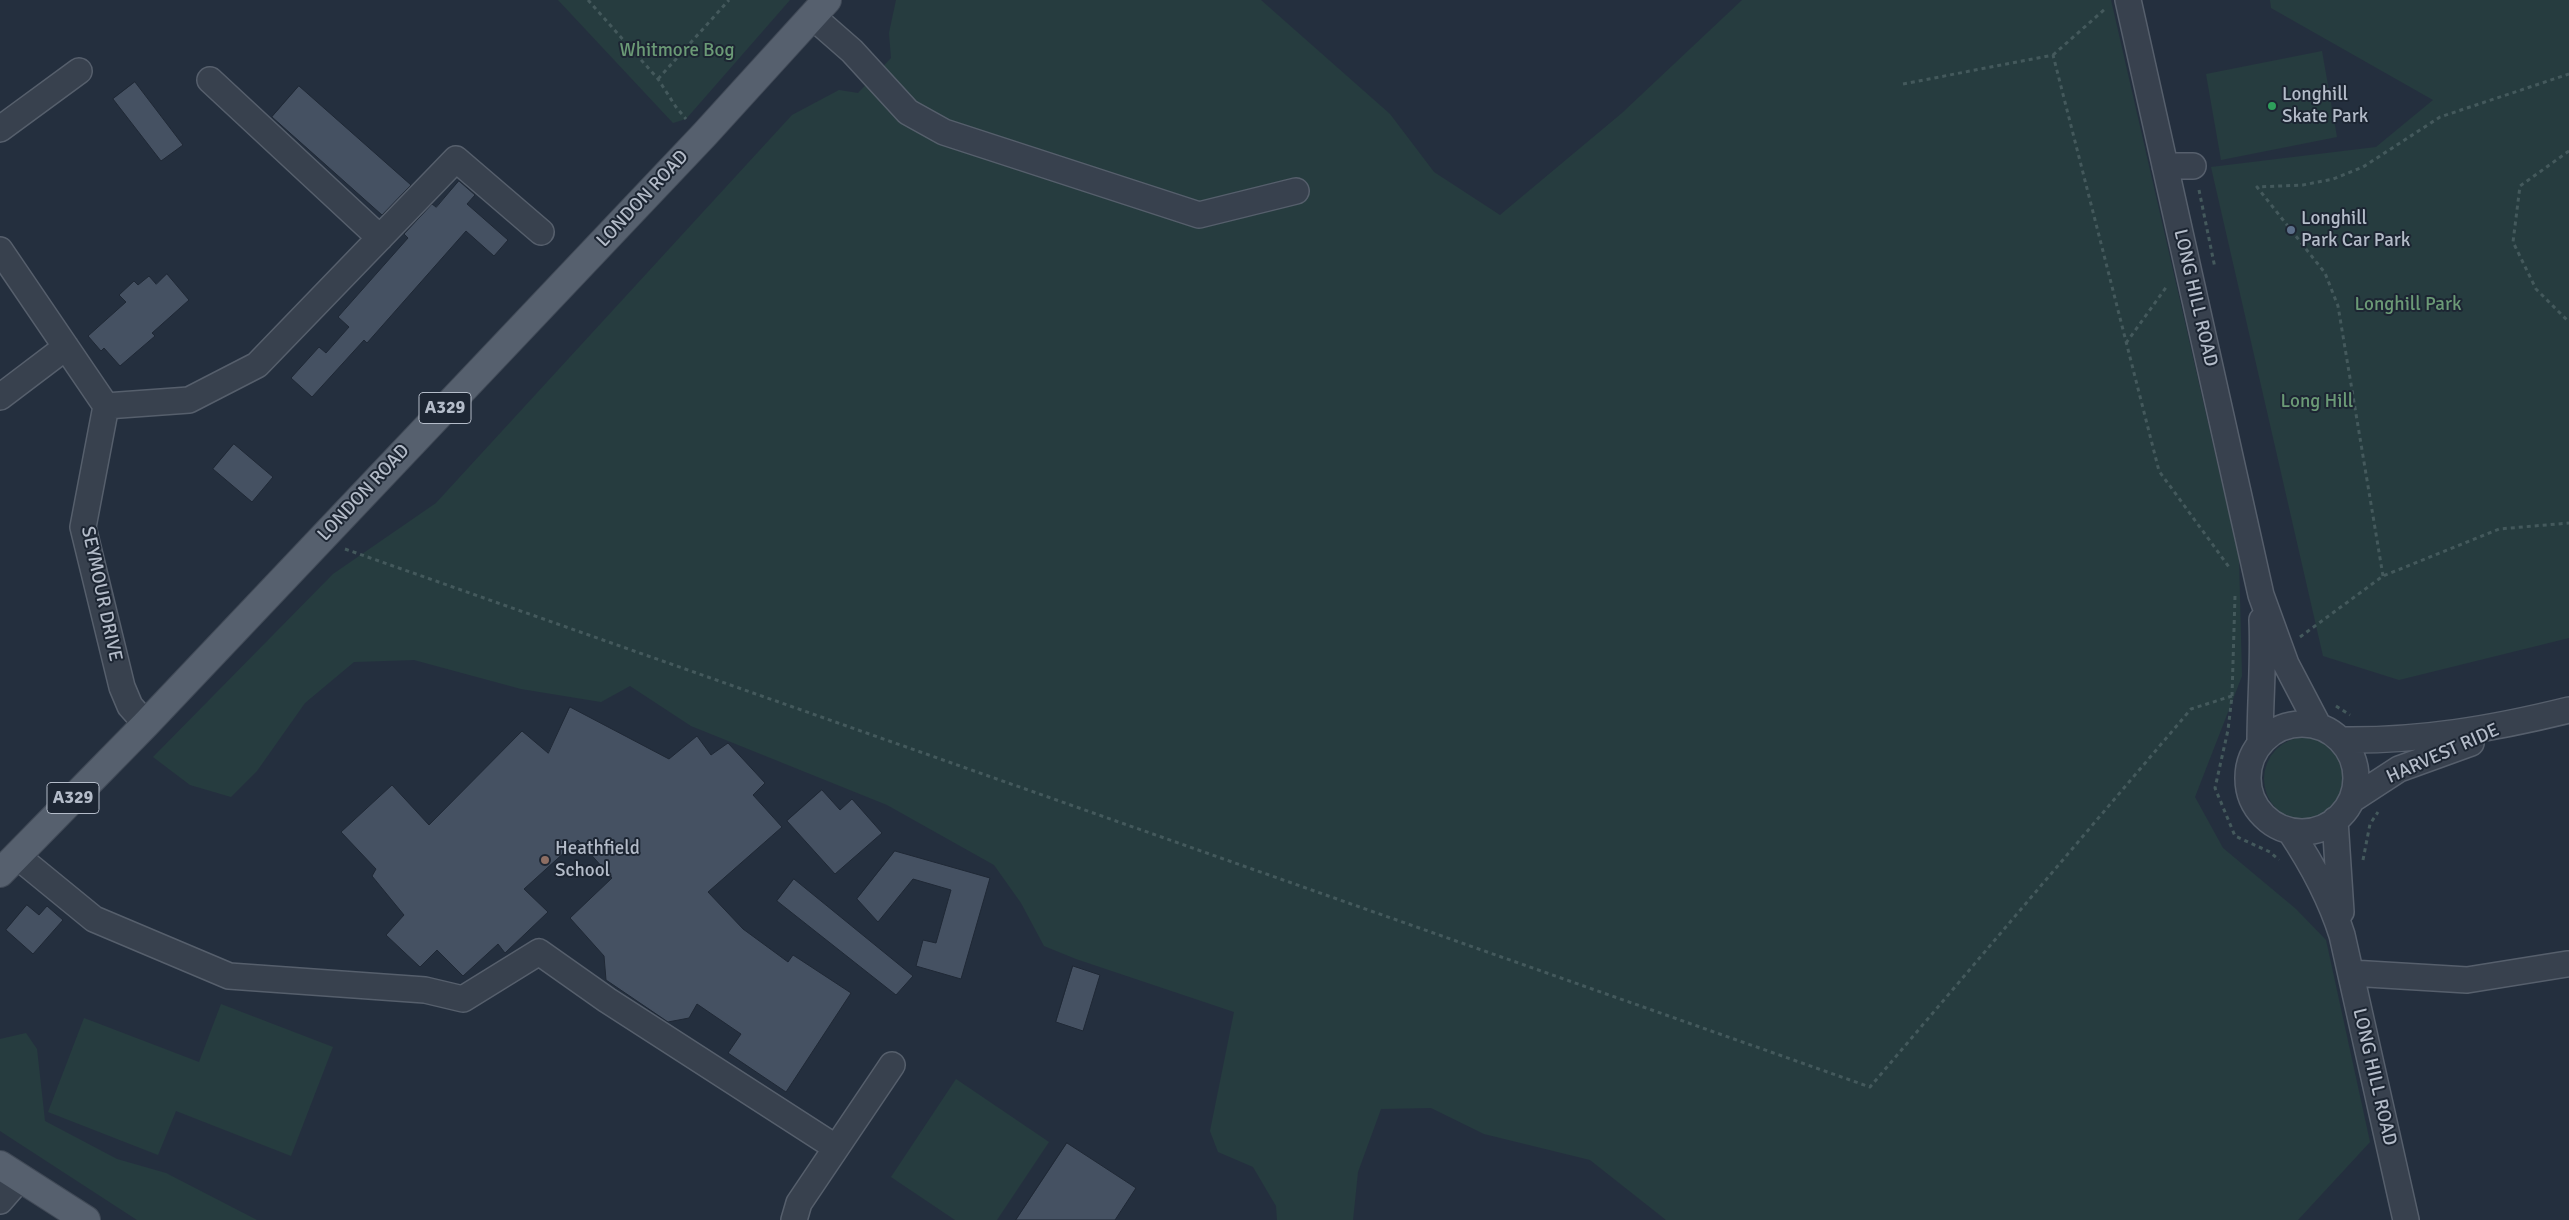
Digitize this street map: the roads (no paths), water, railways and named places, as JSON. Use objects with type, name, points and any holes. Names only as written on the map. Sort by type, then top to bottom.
[{"type":"main road","name":"LONDON ROAD","points":[[8,864],[146,724],[705,134],[820,8]]},
{"type":"main road","points":[[10,1172],[86,1220]]},
{"type":"street","name":"LONG HILL ROAD","points":[[2118,3],[2165,166],[2261,595],[2286,664],[2318,725]]},
{"type":"street","points":[[820,8],[858,57],[908,112],[944,132],[1199,215],[1296,191]]},
{"type":"street","points":[[0,129],[78,71]]},
{"type":"street","points":[[210,80],[380,238]]},
{"type":"street","points":[[0,250],[106,406],[189,400],[257,365],[456,159],[541,232]]},
{"type":"street","points":[[2165,166],[2193,166]]},
{"type":"street","points":[[0,397],[66,346]]},
{"type":"street","name":"SEYMOUR DRIVE","points":[[106,406],[83,527],[122,687],[130,706],[146,724]]},
{"type":"street","name":"LONG HILL ROAD","points":[[2260,744],[2260,692],[2264,656],[2261,595]]},
{"type":"street","name":"HARVEST RIDE","points":[[2342,740],[2406,740],[2507,725],[2569,710]]},
{"type":"street","points":[[2306,723],[2318,725],[2342,740],[2352,756],[2356,768],[2356,787],[2353,799],[2342,816],[2318,830],[2299,833],[2282,830],[2259,813],[2250,796],[2247,785],[2248,766],[2251,757],[2267,735],[2287,725],[2306,723]]},
{"type":"street","name":"HARVEST RIDE","points":[[2353,799],[2399,769],[2467,744],[2507,725]]},
{"type":"street","name":"LONG HILL ROAD","points":[[2336,820],[2342,934]]},
{"type":"street","name":"LONG HILL ROAD","points":[[2290,831],[2311,862],[2330,900],[2342,934],[2406,1220]]},
{"type":"street","points":[[8,864],[94,919],[230,976],[425,990],[463,999],[538,952],[607,1000],[835,1147]]},
{"type":"street","points":[[2351,973],[2467,980],[2567,964]]},
{"type":"street","points":[[794,1220],[799,1203],[892,1065]]},
{"type":"street","points":[[0,1201],[10,1172]]},
{"type":"place","name":"Longhill Skate Park","points":[[2272,106]]},
{"type":"place","name":"Longhill Park Car Park","points":[[2291,230]]},
{"type":"place","name":"Heathfield School","points":[[545,860]]},
{"type":"park label","name":"Whitmore Bog","points":[[677,51]]},
{"type":"park label","name":"Longhill Park","points":[[2408,305]]},
{"type":"park label","name":"Long Hill","points":[[2317,402]]}]
